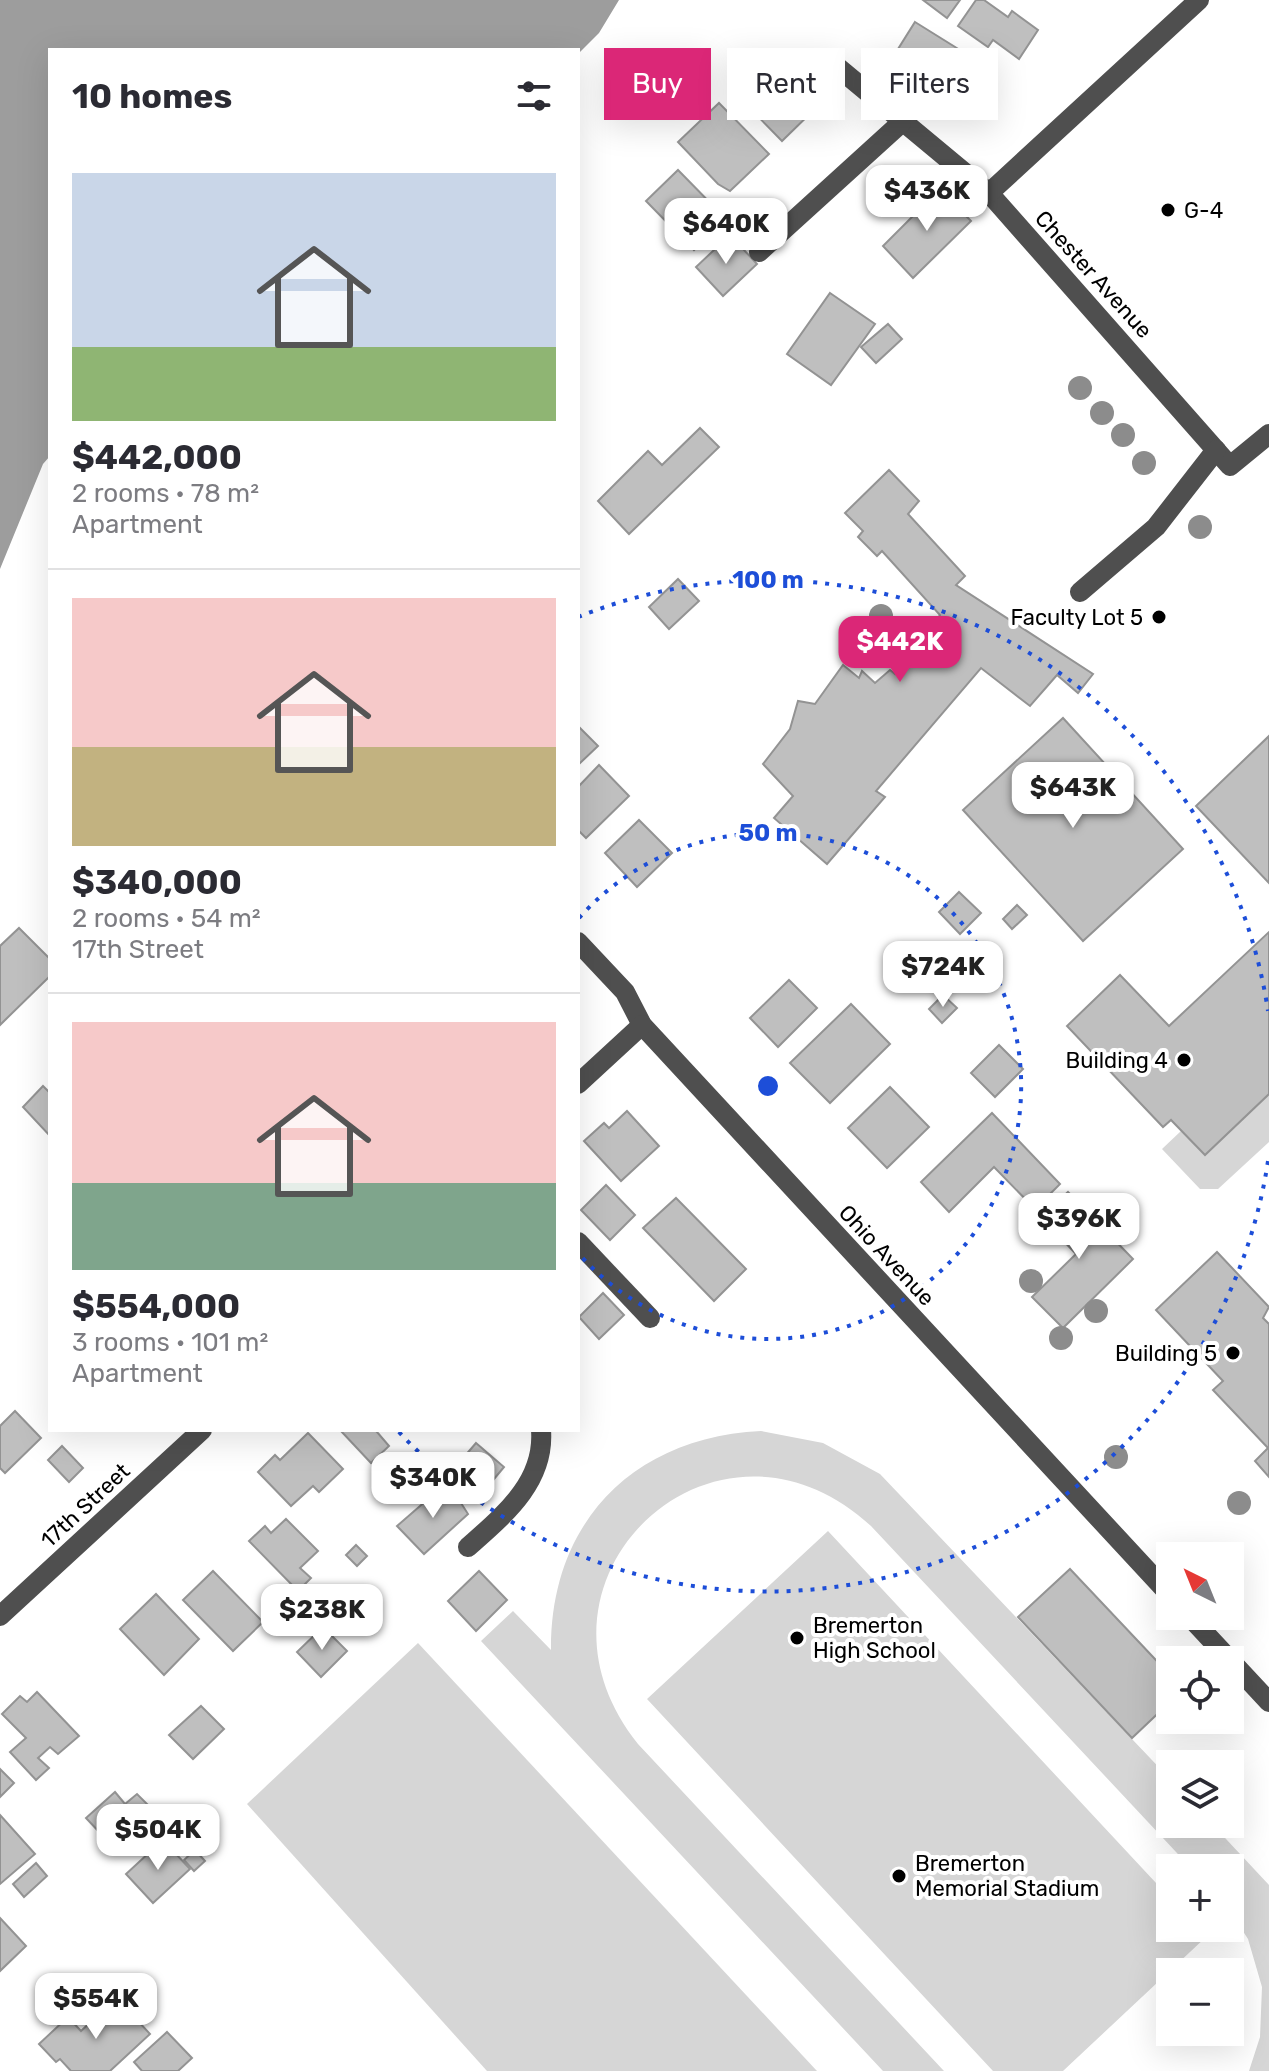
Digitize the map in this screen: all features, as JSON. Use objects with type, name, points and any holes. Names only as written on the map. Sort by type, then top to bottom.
[{"type":"street","points":[[989,193],[1199,0]]},
{"type":"street","name":"Chester Avenue","points":[[845,74],[989,193],[1223,458]]},
{"type":"street","points":[[759,252],[901,123]]},
{"type":"street","points":[[1080,592],[1156,527],[1223,458],[1269,434]]},
{"type":"street","name":"Ohio Avenue","points":[[580,944],[625,992],[642,1025],[1156,1580]]},
{"type":"street","points":[[580,1082],[642,1025]]},
{"type":"street","points":[[580,1244],[650,1318]]},
{"type":"street","name":"17th Street","points":[[0,1616],[200,1432]]},
{"type":"street","points":[[468,1547],[525,1492],[540,1456],[541,1432]]},
{"type":"street","points":[[1202,1630],[1217,1646]]},
{"type":"street","points":[[1244,1675],[1269,1702]]},
{"type":"shaded area","points":[[0,0],[619,0],[599,33],[580,52],[580,48],[48,48],[48,458],[0,569]]},
{"type":"shaded area","points":[[1269,1094],[1269,1142],[1218,1189],[1200,1189],[1162,1149],[1181,1131],[1205,1155]]},
{"type":"shaded area","points":[[761,1431],[823,1443],[880,1474],[1156,1764],[1156,1831],[871,1526],[811,1488],[751,1477],[694,1489],[647,1520],[613,1565],[597,1620],[604,1681],[638,1744],[944,2071],[883,2071],[481,1641],[513,1611],[551,1650],[555,1604],[566,1563],[584,1526],[608,1495],[638,1469],[674,1450],[715,1437]]},
{"type":"shaded area","points":[[828,1531],[1156,1883],[1156,1942],[1201,1942],[1184,1958],[1156,1958],[1156,1984],[1063,2071],[993,2071],[647,1699]]},
{"type":"shaded area","points":[[418,1643],[817,2071],[487,2071],[247,1804]]},
{"type":"shaded area","points":[[1163,1838],[1225,1838],[1240,1854],[1178,1854]]},
{"type":"shaded area","points":[[1244,1858],[1269,1885],[1269,2071],[1249,2071],[1260,2037],[1262,1987],[1244,1933]]},
{"type":"building","points":[[923,0],[960,0],[947,18]]},
{"type":"building","points":[[976,0],[984,0],[1008,17],[1012,11],[1038,30],[1019,59],[993,40],[988,47],[958,26]]},
{"type":"building","points":[[915,22],[957,48],[899,48]]},
{"type":"building","points":[[719,103],[727,111],[727,120],[736,120],[769,154],[730,191],[718,184],[678,142],[701,120],[711,120],[711,111]]},
{"type":"building","points":[[761,120],[804,120],[782,141]]},
{"type":"building","points":[[678,170],[726,219],[694,250],[646,201]]},
{"type":"building","points":[[940,189],[971,221],[913,278],[883,246]]},
{"type":"building","points":[[730,235],[757,264],[723,296],[696,267]]},
{"type":"building","points":[[830,293],[875,324],[831,385],[787,354]]},
{"type":"building","points":[[888,324],[902,339],[876,363],[861,347]]},
{"type":"building","points":[[700,428],[719,447],[629,534],[598,501],[648,451],[662,465]]},
{"type":"building","points":[[889,470],[919,501],[908,514],[965,576],[956,585],[1093,674],[1078,693],[1057,675],[1030,706],[981,668],[876,791],[885,797],[827,864],[774,818],[793,796],[763,764],[790,729],[798,701],[815,704],[843,665],[859,678],[862,671],[875,683],[890,670],[895,674],[940,615],[882,551],[877,556],[858,537],[863,531],[845,513]]},
{"type":"building","points":[[678,579],[699,601],[669,629],[649,607]]},
{"type":"building","points":[[1063,718],[1183,849],[1083,941],[963,810]]},
{"type":"building","points":[[580,728],[598,746],[580,763]]},
{"type":"building","points":[[1269,736],[1269,883],[1196,806]]},
{"type":"building","points":[[599,765],[629,796],[586,838],[580,832],[580,785]]},
{"type":"building","points":[[639,820],[672,853],[637,887],[605,853]]},
{"type":"building","points":[[959,892],[981,913],[960,934],[939,912]]},
{"type":"building","points":[[1017,905],[1027,915],[1012,929],[1003,919]]},
{"type":"building","points":[[19,928],[48,957],[48,978],[0,1025],[0,946]]},
{"type":"building","name":"Building 4","points":[[1269,932],[1269,1094],[1205,1155],[1171,1120],[1163,1127],[1067,1026],[1120,975],[1169,1026]]},
{"type":"building","points":[[789,980],[817,1008],[778,1047],[750,1018]]},
{"type":"building","points":[[943,995],[957,1008],[942,1023],[929,1009]]},
{"type":"building","points":[[851,1004],[890,1044],[830,1103],[790,1063]]},
{"type":"building","points":[[999,1045],[1023,1069],[995,1097],[971,1073]]},
{"type":"building","points":[[43,1086],[48,1091],[48,1134],[23,1107]]},
{"type":"building","points":[[890,1087],[929,1127],[887,1168],[848,1128]]},
{"type":"building","points":[[627,1111],[659,1146],[621,1181],[584,1141],[604,1123],[609,1128]]},
{"type":"building","points":[[992,1113],[1060,1184],[1035,1209],[994,1167],[949,1212],[921,1182]]},
{"type":"building","points":[[606,1185],[635,1215],[610,1240],[581,1210]]},
{"type":"building","points":[[1068,1192],[1133,1259],[1063,1328],[1032,1297],[1076,1254],[1041,1217]]},
{"type":"building","points":[[676,1198],[746,1269],[714,1301],[643,1228]]},
{"type":"building","name":"Building 5","points":[[1217,1252],[1269,1307],[1263,1318],[1269,1324],[1269,1477],[1255,1461],[1268,1448],[1213,1390],[1223,1381],[1156,1310]]},
{"type":"building","points":[[603,1293],[624,1315],[599,1339],[580,1316]]},
{"type":"building","points":[[15,1411],[41,1438],[5,1473],[0,1468],[0,1426]]},
{"type":"building","points":[[342,1432],[377,1432],[389,1446],[371,1463]]},
{"type":"building","points":[[308,1433],[343,1469],[319,1492],[313,1486],[291,1506],[258,1472],[275,1455],[280,1460]]},
{"type":"building","points":[[476,1443],[504,1467],[480,1496],[476,1493],[470,1500],[457,1489],[464,1481],[452,1471]]},
{"type":"building","points":[[62,1446],[83,1468],[69,1482],[48,1460]]},
{"type":"building","points":[[384,1471],[394,1481],[385,1490],[375,1480]]},
{"type":"building","points":[[442,1487],[450,1496],[454,1492],[468,1514],[424,1554],[397,1526]]},
{"type":"building","points":[[286,1519],[318,1551],[300,1568],[311,1578],[298,1591],[249,1541],[265,1526],[271,1533]]},
{"type":"building","points":[[356,1545],[367,1556],[357,1566],[346,1555]]},
{"type":"building","points":[[1070,1569],[1156,1660],[1156,1715],[1132,1738],[1018,1617]]},
{"type":"building","points":[[213,1571],[263,1622],[233,1651],[183,1600]]},
{"type":"building","points":[[479,1571],[507,1600],[476,1631],[448,1601]]},
{"type":"building","points":[[156,1594],[199,1639],[164,1675],[120,1629]]},
{"type":"building","points":[[323,1627],[347,1651],[321,1677],[297,1652]]},
{"type":"building","points":[[37,1692],[79,1736],[58,1754],[50,1747],[38,1758],[49,1768],[36,1780],[10,1752],[26,1738],[2,1714],[20,1696],[27,1702]]},
{"type":"building","points":[[201,1706],[224,1729],[193,1759],[169,1735]]},
{"type":"building","points":[[0,1769],[14,1783],[0,1797]]},
{"type":"building","points":[[115,1792],[125,1804],[137,1794],[148,1805],[136,1817],[144,1826],[117,1851],[111,1844],[107,1848],[99,1838],[102,1835],[86,1818]]},
{"type":"building","points":[[0,1815],[35,1854],[0,1884]]},
{"type":"building","points":[[184,1827],[199,1844],[187,1855],[171,1838]]},
{"type":"building","points":[[163,1840],[190,1869],[153,1903],[126,1874]]},
{"type":"building","points":[[195,1850],[205,1861],[194,1871],[184,1860]]},
{"type":"building","points":[[36,1863],[47,1876],[24,1897],[13,1884]]},
{"type":"building","points":[[0,1918],[26,1946],[0,1971]]},
{"type":"building","points":[[108,2006],[116,2015],[125,2007],[150,2034],[110,2071],[71,2071],[60,2059],[56,2062],[39,2044],[68,2017],[81,2031]]},
{"type":"building","points":[[167,2032],[192,2058],[178,2071],[142,2071],[134,2062]]},
{"type":"place","name":"G-4","points":[[1168,210]]},
{"type":"place","name":"Faculty Lot 5","points":[[1159,617]]},
{"type":"place","name":"Building 4","points":[[1184,1060]]},
{"type":"place","name":"Building 5","points":[[1233,1353]]},
{"type":"place","name":"Bremerton High School","points":[[797,1638]]},
{"type":"place","name":"Bremerton Memorial Stadium","points":[[899,1876]]}]
